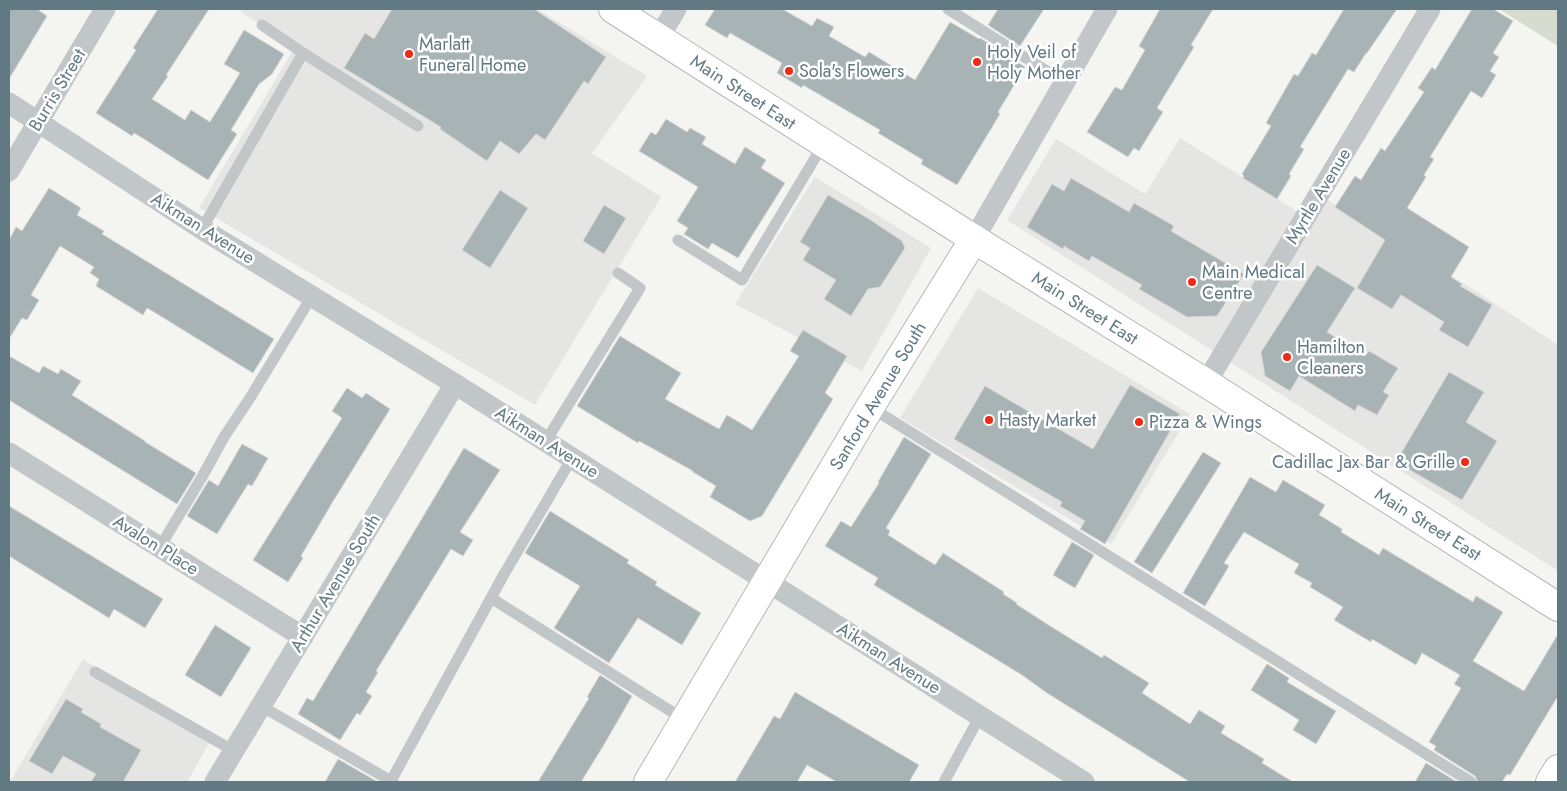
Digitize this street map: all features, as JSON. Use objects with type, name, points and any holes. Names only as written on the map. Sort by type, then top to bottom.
[{"type":"main road","name":"Main Street East","points":[[613,9],[1558,607]]},
{"type":"main road","name":"Sanford Avenue South","points":[[648,782],[870,408],[974,239]]},
{"type":"main road","points":[[1550,782],[1558,769]]},
{"type":"street","name":"Burris Street","points":[[9,171],[105,9]]},
{"type":"street","points":[[659,37],[676,9]]},
{"type":"street","name":"Sanford Avenue South","points":[[974,239],[1107,9]]},
{"type":"street","name":"Myrtle Avenue","points":[[1206,383],[1430,9]]},
{"type":"street","name":"Aikman Avenue","points":[[9,103],[202,229],[546,441],[1084,782]]},
{"type":"street","name":"Arthur Avenue South","points":[[215,782],[455,384]]},
{"type":"street","name":"Avalon Place","points":[[9,453],[303,637]]},
{"type":"lane","points":[[948,9],[1064,82]]},
{"type":"lane","points":[[262,26],[418,126]]},
{"type":"lane","points":[[202,229],[303,53]]},
{"type":"lane","points":[[678,240],[742,280],[824,143]]},
{"type":"lane","points":[[546,441],[640,288],[618,273]]},
{"type":"lane","points":[[160,547],[224,437],[312,296]]},
{"type":"lane","points":[[870,408],[1471,782]]},
{"type":"lane","points":[[261,706],[392,782],[491,598],[572,458]]},
{"type":"lane","points":[[491,598],[686,720]]},
{"type":"lane","points":[[95,672],[234,751]]},
{"type":"lane","points":[[944,782],[980,716]]},
{"type":"shaded area","points":[[243,9],[537,9],[647,76],[592,153],[661,197],[535,405],[199,208],[295,47],[241,12]]},
{"type":"shaded area","points":[[1499,9],[1558,9],[1558,46]]},
{"type":"shaded area","points":[[1180,138],[1311,220],[1325,198],[1468,286],[1558,345],[1558,571],[1007,220],[1056,139],[1145,194]]},
{"type":"shaded area","points":[[815,177],[931,248],[862,371],[735,304]]},
{"type":"shaded area","points":[[978,288],[1190,414],[1111,544],[900,418]]},
{"type":"shaded area","points":[[83,659],[210,742],[187,782],[10,782]]},
{"type":"building","points":[[9,9],[37,9],[47,16],[9,79]]},
{"type":"building","points":[[158,9],[209,9],[152,99],[185,120],[191,110],[210,122],[240,73],[224,64],[244,30],[284,54],[272,74],[259,84],[231,130],[237,134],[208,180],[134,133],[132,136],[96,113],[136,50],[133,48]]},
{"type":"building","points":[[392,9],[534,9],[606,57],[588,84],[584,81],[545,140],[536,134],[519,154],[500,141],[487,161],[440,129],[441,127],[344,68],[365,33],[374,39]]},
{"type":"building","points":[[715,9],[782,9],[812,26],[817,18],[834,27],[829,36],[865,57],[869,52],[915,80],[950,22],[980,38],[1025,67],[998,112],[1000,114],[957,185],[921,164],[923,160],[878,133],[880,130],[803,85],[802,88],[777,73],[782,63],[730,33],[727,38],[705,25]]},
{"type":"building","points":[[998,9],[1044,9],[1020,46],[988,25]]},
{"type":"building","points":[[1160,9],[1213,9],[1191,45],[1194,47],[1157,108],[1163,112],[1139,151],[1134,148],[1128,157],[1087,132],[1115,87],[1122,90],[1145,50],[1139,46]]},
{"type":"building","points":[[1344,9],[1397,9],[1354,72],[1348,69],[1300,147],[1304,149],[1277,199],[1243,178],[1242,174],[1271,126],[1266,123],[1294,74],[1298,76],[1312,53],[1316,55]]},
{"type":"building","points":[[1472,9],[1493,9],[1513,21],[1493,53],[1499,57],[1490,71],[1496,75],[1482,98],[1471,91],[1430,157],[1434,159],[1424,175],[1426,177],[1407,208],[1469,247],[1451,277],[1462,284],[1460,286],[1492,305],[1468,347],[1439,330],[1444,322],[1401,295],[1392,309],[1357,288],[1385,240],[1335,207],[1355,176],[1361,180],[1381,148],[1385,151],[1424,92],[1418,88],[1432,67],[1435,70]]},
{"type":"building","points":[[666,119],[687,132],[690,128],[706,137],[702,144],[735,164],[745,147],[766,160],[761,168],[785,183],[738,258],[712,243],[708,249],[684,234],[688,228],[677,221],[698,187],[639,151],[651,132],[656,135]]},
{"type":"building","points":[[1071,178],[1129,212],[1134,203],[1174,226],[1171,231],[1244,274],[1217,316],[1187,317],[1139,289],[1142,285],[1092,256],[1089,261],[1064,246],[1063,249],[1027,227],[1052,184],[1064,191]]},
{"type":"building","points":[[49,188],[81,208],[77,215],[104,231],[102,234],[274,339],[253,373],[147,308],[143,315],[96,286],[99,279],[90,273],[94,267],[60,246],[31,295],[39,300],[27,320],[22,318],[9,339],[9,240],[16,227],[22,231]]},
{"type":"building","points":[[500,190],[528,208],[490,268],[462,250]]},
{"type":"building","points":[[828,195],[902,241],[905,248],[880,287],[868,289],[851,316],[824,299],[836,280],[803,260],[810,248],[800,242]]},
{"type":"building","points":[[604,205],[626,218],[604,254],[583,241]]},
{"type":"building","points":[[1317,265],[1355,288],[1327,332],[1365,356],[1369,351],[1398,368],[1383,392],[1389,395],[1377,415],[1358,405],[1355,411],[1299,376],[1290,391],[1265,376],[1261,352]]},
{"type":"building","points":[[803,330],[847,356],[825,393],[833,399],[762,516],[750,521],[710,497],[716,486],[639,441],[638,443],[577,406],[620,336],[681,373],[665,399],[719,429],[727,415],[752,430],[799,356],[790,351]]},
{"type":"building","points":[[9,356],[39,373],[43,366],[58,374],[61,369],[81,381],[72,395],[196,473],[177,504],[9,400]]},
{"type":"building","points":[[1449,372],[1484,392],[1466,422],[1497,441],[1462,500],[1396,462]]},
{"type":"building","points":[[1130,385],[1180,414],[1105,544],[1080,529],[1085,521],[1060,506],[1062,502],[954,439],[985,386],[1093,449]]},
{"type":"building","points":[[347,388],[362,398],[366,393],[390,409],[332,503],[288,582],[253,560],[342,418],[332,411]]},
{"type":"building","points":[[904,437],[931,454],[886,528],[890,531],[888,535],[935,565],[943,553],[1004,592],[1003,594],[1016,604],[1050,626],[1102,658],[1104,655],[1149,683],[1142,693],[1190,724],[1199,710],[1225,726],[1221,733],[1264,759],[1262,763],[1293,782],[1190,782],[1047,693],[1022,675],[874,585],[878,578],[825,546],[841,521],[851,527],[879,483]]},
{"type":"building","points":[[242,444],[268,458],[252,486],[248,484],[217,534],[187,516],[209,480],[218,486]]},
{"type":"building","points":[[464,448],[500,470],[460,532],[473,540],[463,556],[451,549],[376,671],[378,672],[366,692],[372,696],[360,715],[357,713],[340,740],[298,714],[307,698],[313,701]]},
{"type":"building","points":[[1203,452],[1221,463],[1152,573],[1134,562]]},
{"type":"building","points":[[1250,477],[1276,492],[1283,480],[1325,505],[1319,515],[1342,529],[1341,532],[1379,555],[1383,548],[1473,602],[1476,596],[1503,612],[1473,661],[1524,691],[1558,634],[1558,696],[1510,775],[1507,774],[1502,782],[1478,782],[1475,776],[1434,750],[1436,746],[1429,742],[1461,688],[1454,684],[1460,675],[1422,653],[1416,665],[1372,639],[1371,642],[1334,620],[1343,607],[1310,587],[1312,583],[1294,573],[1299,564],[1244,532],[1224,563],[1229,566],[1205,606],[1183,593]]},
{"type":"building","points":[[9,506],[163,599],[145,628],[114,609],[109,618],[9,556]]},
{"type":"building","points":[[550,511],[629,560],[627,563],[657,582],[655,585],[701,613],[682,645],[638,618],[609,663],[554,628],[580,586],[525,553]]},
{"type":"building","points":[[1072,542],[1094,555],[1075,588],[1053,575]]},
{"type":"building","points":[[215,625],[251,648],[221,697],[185,675]]},
{"type":"building","points":[[1267,664],[1289,678],[1287,682],[1336,711],[1316,744],[1293,730],[1299,720],[1251,690]]},
{"type":"building","points":[[600,675],[632,696],[605,743],[581,782],[538,782],[589,698],[587,697]]},
{"type":"building","points":[[795,692],[919,765],[909,782],[837,782],[807,765],[797,782],[735,782],[774,716],[780,719]]},
{"type":"building","points":[[66,699],[83,709],[81,712],[101,724],[100,727],[141,750],[123,782],[91,782],[96,774],[63,756],[52,774],[29,761]]},
{"type":"building","points":[[338,759],[378,782],[325,782]]},
{"type":"building","points":[[1426,763],[1457,782],[1415,782]]},
{"type":"place","name":"Marlatt Funeral Home","points":[[409,54]]},
{"type":"place","name":"Holy Veil of Holy Mother","points":[[977,62]]},
{"type":"place","name":"Sola's Flowers","points":[[789,71]]},
{"type":"place","name":"Main Medical Centre","points":[[1192,282]]},
{"type":"place","name":"Hamilton Cleaners","points":[[1287,357]]},
{"type":"place","name":"Hasty Market","points":[[989,420]]},
{"type":"place","name":"Pizza & Wings","points":[[1139,422]]},
{"type":"place","name":"Cadillac Jax Bar & Grille","points":[[1465,462]]}]
